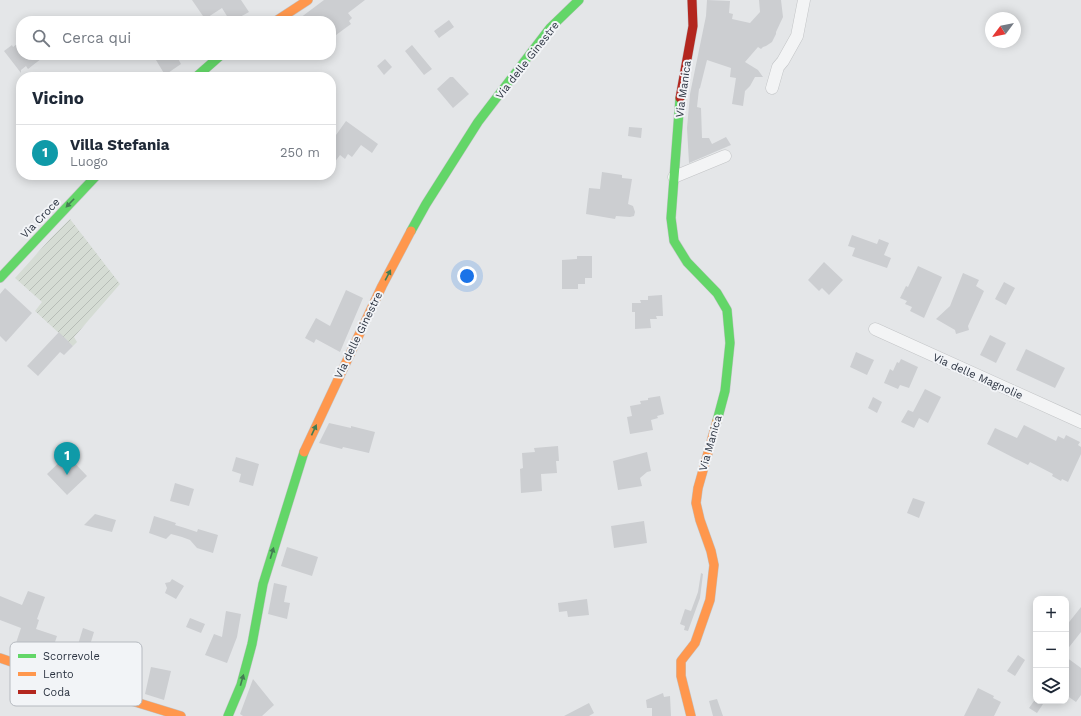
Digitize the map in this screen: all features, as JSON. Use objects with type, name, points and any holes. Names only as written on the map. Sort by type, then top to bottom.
[{"type":"street","points":[[284,16],[308,0]]},
{"type":"street","name":"Via delle Ginestre","points":[[228,716],[241,685],[252,644],[263,584],[303,454],[382,286],[426,204],[478,122],[550,28],[579,0]]},
{"type":"street","name":"Via Manica","points":[[691,716],[681,676],[681,660],[695,643],[707,607],[714,565],[696,503],[698,488],[725,391],[730,343],[726,310],[717,293],[687,262],[674,241],[671,218],[680,92],[693,26],[692,0]]},
{"type":"street","points":[[772,88],[778,67],[797,36],[804,0]]},
{"type":"street","points":[[202,72],[215,60]]},
{"type":"street","points":[[674,177],[725,156]]},
{"type":"street","name":"Via Croce","points":[[0,278],[92,180]]},
{"type":"street","name":"Via delle Magnolie","points":[[875,329],[1081,422]]},
{"type":"street","points":[[0,658],[10,661]]},
{"type":"street","points":[[142,704],[181,716]]},
{"type":"shaded area","points":[[70,219],[120,284],[74,337],[77,342],[73,346],[35,311],[42,302],[15,278]]},
{"type":"building","points":[[192,0],[241,0],[249,12],[242,16],[227,16],[222,8],[210,16],[203,16]]},
{"type":"building","points":[[324,0],[365,0],[348,13],[352,18],[349,21],[351,24],[336,35],[336,16],[303,16]]},
{"type":"building","points":[[707,0],[730,1],[729,13],[733,14],[732,19],[750,23],[760,12],[759,0],[781,0],[783,17],[772,42],[761,49],[758,47],[745,62],[758,70],[763,77],[755,77],[745,91],[743,106],[732,104],[736,78],[730,77],[731,68],[707,60],[699,89],[697,107],[701,108],[702,138],[709,138],[712,144],[726,137],[731,145],[689,163],[687,128],[690,94],[706,16]]},
{"type":"building","points":[[449,20],[454,27],[439,38],[434,31]]},
{"type":"building","points":[[12,45],[13,47],[16,45],[16,60],[40,60],[28,69],[26,66],[20,72],[4,51]]},
{"type":"building","points":[[412,45],[432,69],[424,75],[405,51]]},
{"type":"building","points":[[385,59],[392,67],[384,75],[377,66]]},
{"type":"building","points":[[156,60],[179,60],[181,64],[169,72],[163,72]]},
{"type":"building","points":[[450,77],[453,77],[469,94],[453,108],[437,89]]},
{"type":"building","points":[[346,121],[378,144],[372,153],[361,145],[352,157],[348,154],[345,159],[340,155],[336,160],[336,135]]},
{"type":"building","points":[[629,127],[642,128],[641,138],[628,136]]},
{"type":"building","points":[[602,172],[622,175],[622,178],[632,179],[628,204],[633,206],[635,212],[634,216],[616,216],[615,219],[586,214],[589,188],[600,189]]},
{"type":"building","points":[[852,235],[877,244],[879,239],[889,243],[884,255],[891,258],[887,268],[852,256],[855,248],[848,246]]},
{"type":"building","points":[[577,256],[592,256],[592,278],[585,278],[585,284],[578,284],[578,289],[562,289],[562,260],[577,259]]},
{"type":"building","points":[[824,262],[843,280],[829,295],[822,288],[819,291],[808,280]]},
{"type":"building","points":[[918,266],[942,277],[924,318],[910,311],[912,307],[905,304],[907,301],[900,298],[906,286],[908,287]]},
{"type":"building","points":[[963,273],[979,280],[976,286],[984,291],[968,326],[969,330],[956,334],[955,330],[936,319],[950,306]]},
{"type":"building","points":[[1004,282],[1015,288],[1006,305],[995,299]]},
{"type":"building","points":[[5,288],[32,313],[6,342],[0,336],[0,294]]},
{"type":"building","points":[[346,290],[363,298],[340,352],[316,339],[314,343],[305,338],[316,318],[330,326]]},
{"type":"building","points":[[662,295],[663,316],[656,316],[657,319],[650,319],[651,328],[635,329],[635,312],[632,312],[632,303],[641,303],[640,300],[648,300],[648,296]]},
{"type":"building","points":[[59,332],[73,346],[64,355],[60,352],[38,376],[27,366]]},
{"type":"building","points":[[990,335],[1006,343],[996,363],[980,355]]},
{"type":"building","points":[[1026,349],[1065,368],[1055,388],[1016,370]]},
{"type":"building","points":[[856,352],[874,360],[867,375],[850,367]]},
{"type":"building","points":[[901,359],[918,367],[909,388],[900,385],[898,389],[884,383],[890,369],[893,371],[897,362],[899,363]]},
{"type":"building","points":[[925,389],[941,397],[928,423],[919,418],[914,428],[901,422],[908,410],[913,412]]},
{"type":"building","points":[[660,396],[664,414],[651,420],[653,430],[630,434],[627,417],[632,416],[630,406],[641,404],[640,401],[648,400],[648,398]]},
{"type":"building","points":[[873,397],[882,402],[877,413],[868,408]]},
{"type":"building","points":[[329,423],[351,428],[351,426],[375,432],[369,453],[343,447],[342,449],[319,443]]},
{"type":"building","points":[[1024,425],[1056,441],[1058,436],[1064,439],[1066,435],[1080,442],[1078,445],[1081,447],[1081,454],[1068,482],[1062,479],[1061,481],[1052,476],[1053,474],[1030,462],[1028,465],[987,444],[995,428],[1017,438]]},
{"type":"building","points":[[558,446],[559,461],[556,461],[557,473],[541,474],[542,491],[521,493],[520,469],[523,468],[522,453],[535,452],[534,448]]},
{"type":"building","points":[[647,452],[651,471],[647,472],[640,478],[642,486],[618,490],[613,461]]},
{"type":"building","points":[[67,455],[87,476],[67,495],[47,474]]},
{"type":"building","points":[[236,457],[259,464],[253,486],[239,482],[241,474],[232,471]]},
{"type":"building","points":[[175,483],[194,489],[189,506],[170,501]]},
{"type":"building","points":[[913,498],[925,502],[919,518],[907,513]]},
{"type":"building","points":[[95,514],[116,520],[112,532],[84,525]]},
{"type":"building","points":[[154,516],[197,532],[198,529],[218,535],[213,553],[197,548],[190,540],[182,537],[171,534],[166,539],[149,533]]},
{"type":"building","points":[[644,521],[647,543],[614,548],[611,526]]},
{"type":"building","points":[[287,547],[318,557],[312,576],[281,566]]},
{"type":"building","points":[[701,573],[703,574],[700,598],[688,631],[684,630],[685,626],[680,624],[685,609],[691,611],[698,592]]},
{"type":"building","points":[[172,579],[184,586],[176,599],[165,593],[167,588],[165,583],[170,582]]},
{"type":"building","points":[[274,583],[287,586],[284,602],[290,603],[287,619],[268,614]]},
{"type":"building","points":[[28,591],[45,597],[37,619],[39,620],[36,629],[57,636],[55,642],[16,642],[21,628],[0,620],[0,596],[22,605]]},
{"type":"building","points":[[587,599],[589,615],[568,617],[567,611],[559,612],[558,603]]},
{"type":"building","points":[[1081,607],[1081,632],[1069,647],[1069,632],[1069,622]]},
{"type":"building","points":[[226,611],[241,614],[237,637],[227,663],[205,655],[214,634],[222,637]]},
{"type":"building","points":[[190,618],[205,624],[201,633],[186,627]]},
{"type":"building","points":[[83,628],[94,632],[91,642],[79,642]]},
{"type":"building","points":[[1018,655],[1025,660],[1015,676],[1007,671]]},
{"type":"building","points":[[1069,659],[1081,668],[1081,695],[1076,702],[1069,697]]},
{"type":"building","points":[[151,667],[171,671],[164,700],[145,694]]},
{"type":"building","points":[[253,679],[274,705],[262,716],[243,716],[240,714]]},
{"type":"building","points":[[978,688],[994,696],[993,698],[1001,702],[994,716],[964,716]]},
{"type":"building","points":[[663,693],[664,697],[670,696],[671,716],[652,716],[652,708],[647,708],[646,700]]},
{"type":"building","points":[[717,699],[723,716],[713,716],[709,701]]},
{"type":"building","points":[[1033,702],[1033,704],[1043,704],[1037,713],[1029,708]]},
{"type":"building","points":[[589,703],[594,713],[589,716],[564,716]]},
{"type":"traffic: fast","points":[[411,231],[426,204],[478,122],[550,28],[579,0]]},
{"type":"traffic: fast","points":[[202,72],[215,60]]},
{"type":"traffic: fast","points":[[680,98],[671,218],[674,241],[687,262],[717,293],[727,310],[730,343],[725,391],[717,421]]},
{"type":"traffic: fast","points":[[0,278],[92,180]]},
{"type":"traffic: fast","points":[[228,716],[241,685],[252,644],[263,584],[304,452]]},
{"type":"traffic: slow","points":[[284,16],[308,0]]},
{"type":"traffic: slow","points":[[304,452],[382,286],[411,231]]},
{"type":"traffic: slow","points":[[691,716],[681,676],[681,661],[695,643],[710,600],[714,565],[696,503],[698,488],[717,421]]},
{"type":"traffic: slow","points":[[0,658],[10,661]]},
{"type":"traffic: slow","points":[[142,704],[181,716]]},
{"type":"traffic: jam","points":[[680,98],[693,26],[692,0]]},
{"type":"place","name":"Villa Stefania","points":[[67,475]]}]
